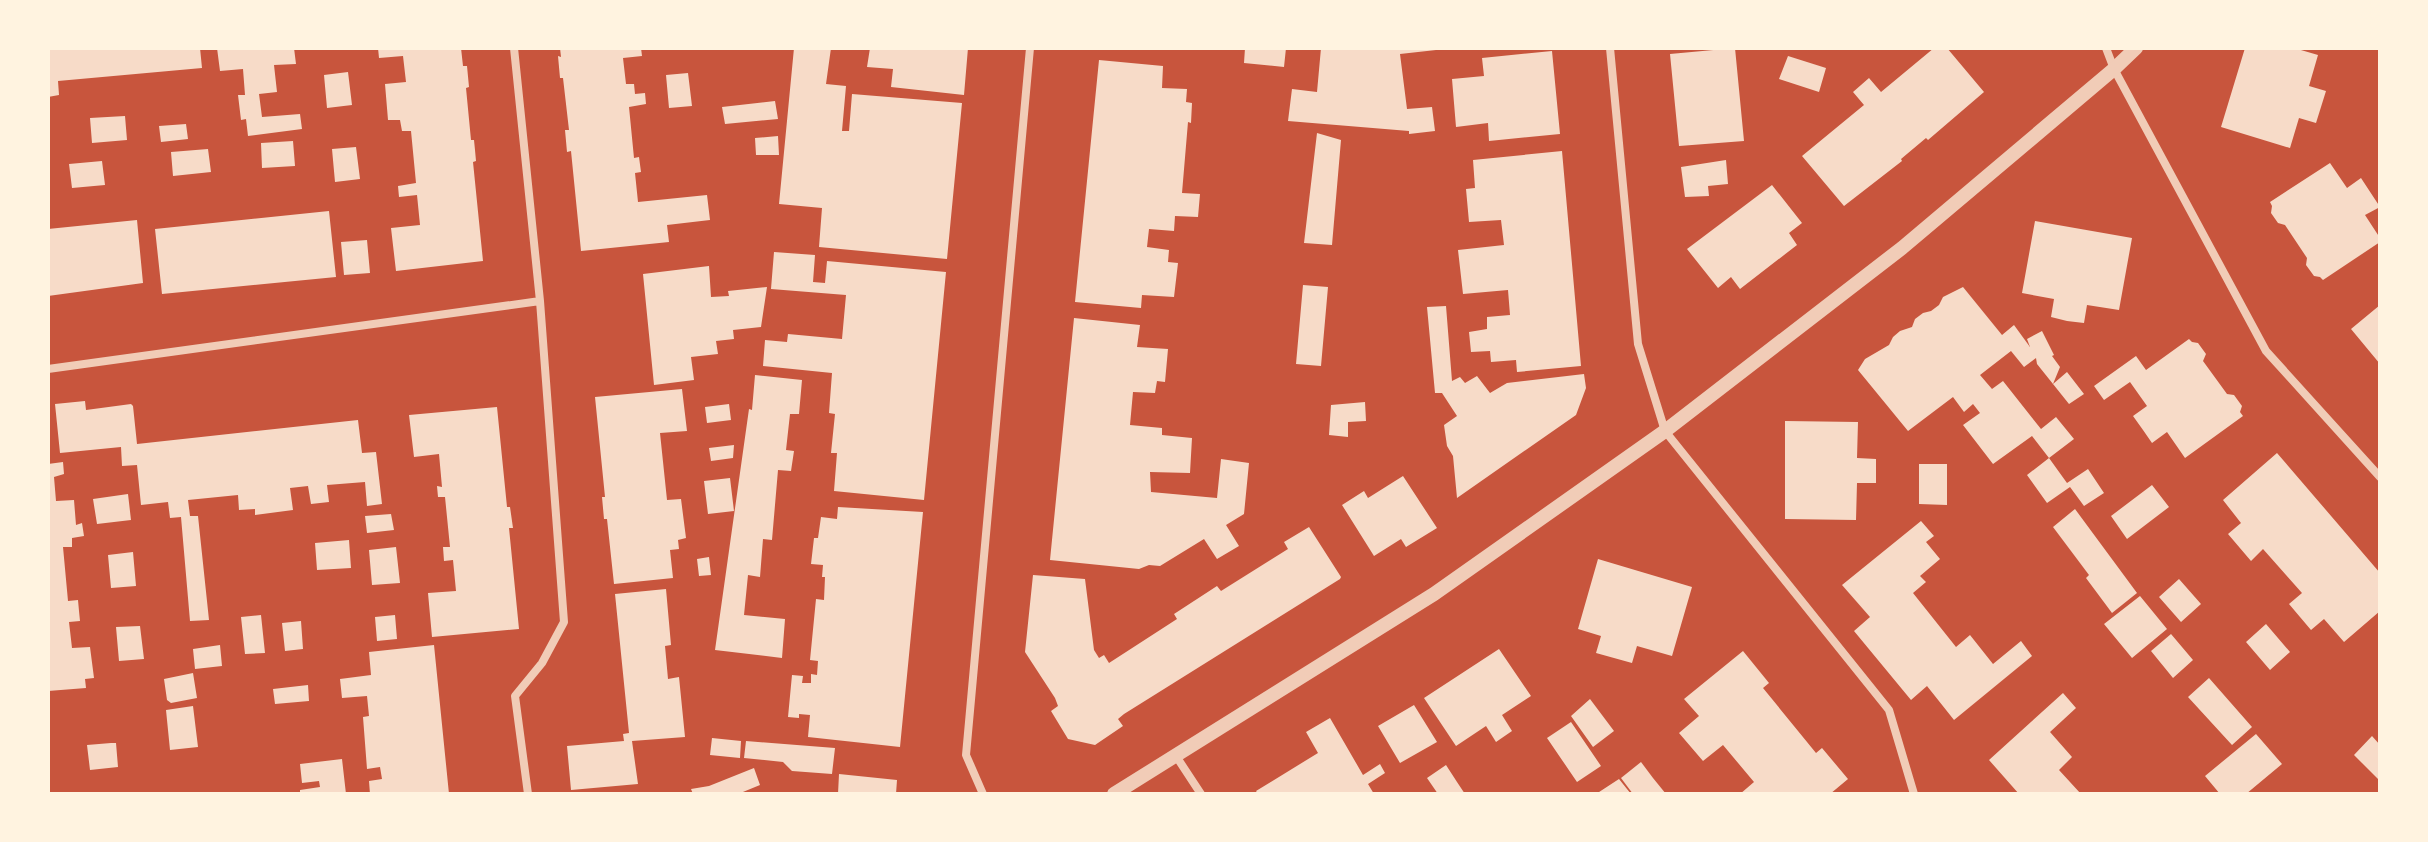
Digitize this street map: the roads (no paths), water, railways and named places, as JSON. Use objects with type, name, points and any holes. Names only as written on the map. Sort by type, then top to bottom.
[{"type":"street","points":[[514,48],[540,301],[564,622],[542,663],[515,696],[528,794]]},
{"type":"street","points":[[983,794],[966,755],[1030,48]]},
{"type":"street","points":[[1610,48],[1638,344],[1665,431],[1889,710],[1914,794]]},
{"type":"street","points":[[2106,48],[2114,69],[2266,351],[2380,477]]},
{"type":"street","points":[[1114,794],[1434,594],[1665,431],[1902,248],[2136,48]]},
{"type":"street","points":[[48,369],[540,301]]},
{"type":"street","points":[[1176,756],[1201,794]]}]
